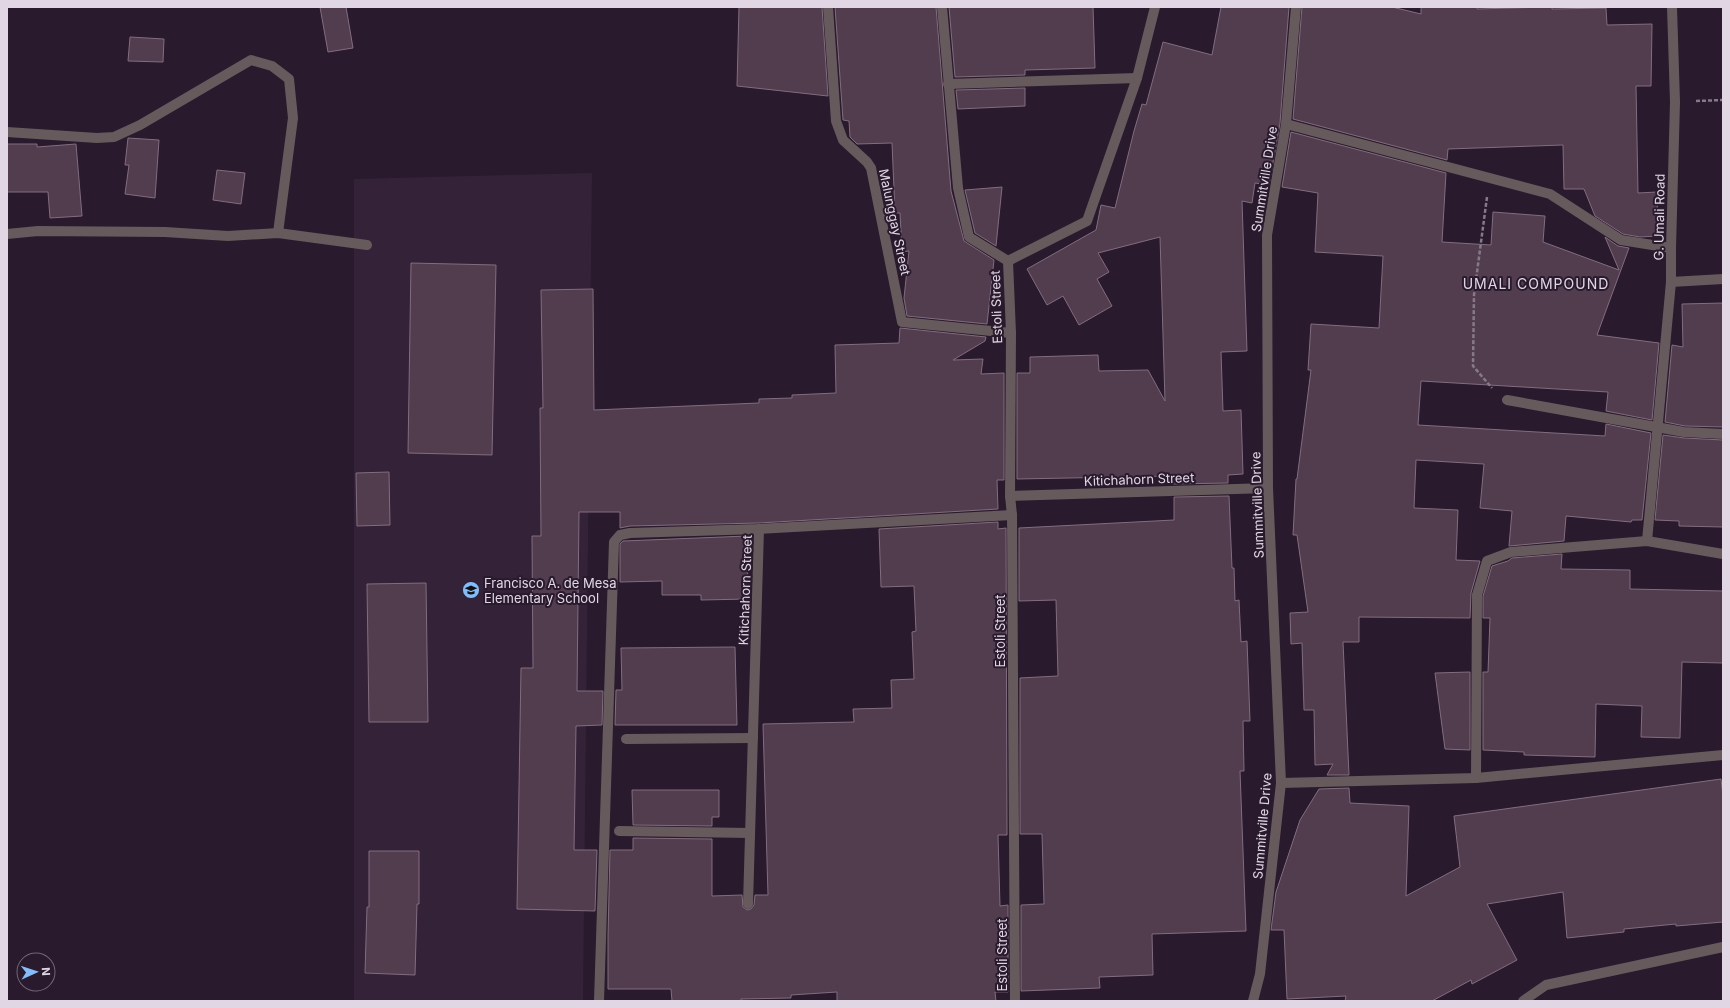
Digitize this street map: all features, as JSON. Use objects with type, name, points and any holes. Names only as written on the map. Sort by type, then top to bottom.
[{"type":"street","name":"Malunggay Street","points":[[828,7],[836,121],[843,140],[868,162],[871,168],[902,322],[1011,333]]},
{"type":"street","points":[[942,7],[958,188],[969,237],[1008,260],[1087,221],[1137,78],[1155,7]]},
{"type":"street","name":"Summitville Drive","points":[[1253,1001],[1260,974],[1281,783],[1268,488],[1268,235],[1286,124],[1296,7]]},
{"type":"street","name":"G. Umali Road","points":[[1647,541],[1672,282],[1671,248],[1675,102],[1672,7]]},
{"type":"street","points":[[7,132],[97,138],[114,137],[140,125],[251,60],[272,66],[289,79],[293,118],[278,233]]},
{"type":"street","points":[[948,84],[1137,78]]},
{"type":"street","points":[[1286,124],[1550,194],[1621,240],[1671,248]]},
{"type":"street","points":[[7,234],[38,231],[165,232],[228,236],[278,233],[367,245]]},
{"type":"street","name":"Estoli Street","points":[[1008,260],[1011,333],[1010,496],[1012,515],[1015,1001]]},
{"type":"street","points":[[1672,282],[1723,279]]},
{"type":"street","points":[[1507,400],[1695,433],[1723,434]]},
{"type":"street","name":"Kitichahorn Street","points":[[1010,496],[1268,488]]},
{"type":"street","name":"Kitichahorn Street","points":[[748,904],[759,529],[1012,515]]},
{"type":"street","points":[[599,1001],[614,542],[620,535],[630,533],[759,529]]},
{"type":"street","points":[[1476,778],[1476,595],[1487,561],[1511,552],[1647,541],[1723,554]]},
{"type":"street","points":[[626,739],[753,738]]},
{"type":"street","points":[[1281,783],[1476,778],[1723,755]]},
{"type":"street","points":[[618,831],[750,833]]},
{"type":"street","points":[[1523,1001],[1546,985],[1723,947]]},
{"type":"path","points":[[1675,102],[1723,100]]},
{"type":"path","points":[[1490,178],[1474,295],[1473,366],[1496,392],[1507,400]]},
{"type":"shaded area","name":"Francisco A. de Mesa Elementary School","points":[[592,173],[583,1001],[354,1001],[354,179]]},
{"type":"building","points":[[320,7],[346,7],[353,48],[328,52]]},
{"type":"building","points":[[739,7],[822,7],[828,96],[737,86]]},
{"type":"building","points":[[835,7],[936,7],[951,191],[964,241],[994,260],[987,324],[907,316],[904,298],[909,251],[902,252],[900,213],[895,213],[892,143],[857,144],[850,137],[849,121],[843,120]]},
{"type":"building","points":[[949,7],[1093,7],[1095,68],[1025,70],[1025,75],[955,77]]},
{"type":"building","points":[[1221,7],[1289,7],[1280,123],[1269,185],[1255,183],[1252,203],[1242,201],[1247,351],[1221,352],[1223,411],[1241,410],[1243,474],[1228,475],[1228,483],[1173,484],[1173,476],[1017,479],[1017,373],[1030,373],[1030,357],[1098,355],[1099,371],[1148,370],[1165,401],[1160,237],[1098,253],[1109,272],[1097,279],[1112,306],[1079,325],[1063,296],[1047,305],[1027,269],[1096,230],[1101,205],[1115,208],[1134,131],[1142,104],[1146,105],[1163,42],[1212,55]]},
{"type":"building","points":[[1302,7],[1392,7],[1421,14],[1421,7],[1477,7],[1477,9],[1548,7],[1552,7],[1552,9],[1606,8],[1607,25],[1652,24],[1651,86],[1636,86],[1638,193],[1657,192],[1658,236],[1640,237],[1623,234],[1595,216],[1584,189],[1564,189],[1563,145],[1448,149],[1447,160],[1293,119]]},
{"type":"building","points":[[130,37],[164,39],[163,62],[128,61]]},
{"type":"building","points":[[1025,88],[1025,106],[958,109],[956,90]]},
{"type":"building","points":[[1291,132],[1446,173],[1442,242],[1491,245],[1493,212],[1545,216],[1543,242],[1619,270],[1605,237],[1618,246],[1629,248],[1597,335],[1659,343],[1652,420],[1606,411],[1608,392],[1421,381],[1418,425],[1605,436],[1606,424],[1651,433],[1642,520],[1632,520],[1631,522],[1566,516],[1564,541],[1509,546],[1512,511],[1480,508],[1484,464],[1416,460],[1414,508],[1458,510],[1456,560],[1480,561],[1471,593],[1470,618],[1359,617],[1359,642],[1343,642],[1349,775],[1327,775],[1333,764],[1315,765],[1314,710],[1304,710],[1302,643],[1291,644],[1290,613],[1308,612],[1297,535],[1293,535],[1296,479],[1311,370],[1308,370],[1311,324],[1379,328],[1383,256],[1315,252],[1318,193],[1282,187]]},
{"type":"building","points":[[128,138],[159,140],[155,198],[125,194],[129,165],[125,165]]},
{"type":"building","points":[[7,144],[37,144],[37,147],[76,144],[82,216],[50,218],[48,192],[7,192]]},
{"type":"building","points":[[217,170],[245,173],[241,204],[213,200]]},
{"type":"building","points":[[1002,187],[996,246],[975,233],[965,190]]},
{"type":"building","points":[[411,263],[496,265],[492,455],[408,453]]},
{"type":"building","points":[[593,289],[594,410],[759,403],[759,399],[792,398],[792,395],[836,393],[835,345],[899,343],[900,328],[986,337],[985,341],[953,360],[983,359],[981,374],[1004,373],[1004,480],[997,480],[998,509],[759,523],[630,526],[620,528],[620,512],[579,512],[577,691],[603,691],[602,725],[576,726],[574,850],[597,850],[595,911],[517,909],[521,668],[533,668],[532,536],[541,536],[540,408],[543,408],[541,290]]},
{"type":"building","points":[[1723,303],[1723,427],[1685,426],[1665,422],[1672,345],[1683,347],[1682,304]]},
{"type":"building","points":[[1663,435],[1684,438],[1723,440],[1723,527],[1679,526],[1679,521],[1655,520]]},
{"type":"building","points":[[389,472],[390,525],[357,526],[356,473]]},
{"type":"building","points":[[1229,496],[1235,601],[1239,600],[1241,642],[1247,641],[1250,721],[1243,721],[1244,771],[1240,771],[1246,931],[1152,934],[1153,975],[1099,977],[1100,988],[1021,991],[1021,905],[1044,904],[1042,834],[1020,834],[1020,678],[1058,676],[1056,600],[1019,601],[1019,528],[1174,520],[1174,497]]},
{"type":"building","points":[[998,522],[998,529],[1006,528],[1007,835],[998,835],[1000,906],[1008,905],[1008,992],[995,992],[996,1001],[837,1001],[837,992],[791,995],[791,998],[741,999],[741,1001],[672,1001],[671,989],[608,989],[610,850],[633,850],[633,838],[712,839],[712,896],[742,895],[743,907],[747,910],[751,909],[754,905],[755,895],[768,895],[763,724],[854,722],[853,709],[892,708],[891,680],[914,679],[912,632],[916,631],[914,586],[881,587],[879,529]]},
{"type":"building","points":[[747,536],[748,599],[701,600],[701,595],[662,595],[662,581],[620,582],[620,544],[623,541]]},
{"type":"building","points":[[1562,554],[1561,569],[1630,570],[1630,589],[1723,591],[1723,663],[1682,662],[1680,738],[1641,737],[1642,706],[1596,704],[1595,757],[1524,755],[1524,752],[1483,750],[1483,672],[1488,672],[1490,618],[1483,618],[1483,596],[1492,566],[1508,561],[1512,558]]},
{"type":"building","points":[[426,583],[428,722],[369,722],[367,584]]},
{"type":"building","points":[[735,647],[737,725],[615,725],[616,690],[622,690],[621,648]]},
{"type":"building","points":[[1470,672],[1470,750],[1445,749],[1435,673]]},
{"type":"building","points":[[1721,779],[1723,796],[1723,922],[1676,926],[1676,924],[1624,929],[1624,932],[1567,938],[1563,892],[1487,904],[1517,960],[1472,984],[1471,980],[1432,1001],[1345,1001],[1346,996],[1287,999],[1284,930],[1271,930],[1276,892],[1300,820],[1319,789],[1349,788],[1350,803],[1409,806],[1406,896],[1460,867],[1454,816]]},
{"type":"building","points":[[632,790],[719,790],[719,817],[712,817],[712,826],[633,825]]},
{"type":"building","points":[[369,851],[419,851],[419,904],[417,904],[415,975],[365,973],[367,907],[369,907]]},
{"type":"place","name":"Francisco A. de Mesa Elementary School","points":[[471,590]]},
{"type":"district","name":"UMALI COMPOUND","points":[[1536,283]]}]
